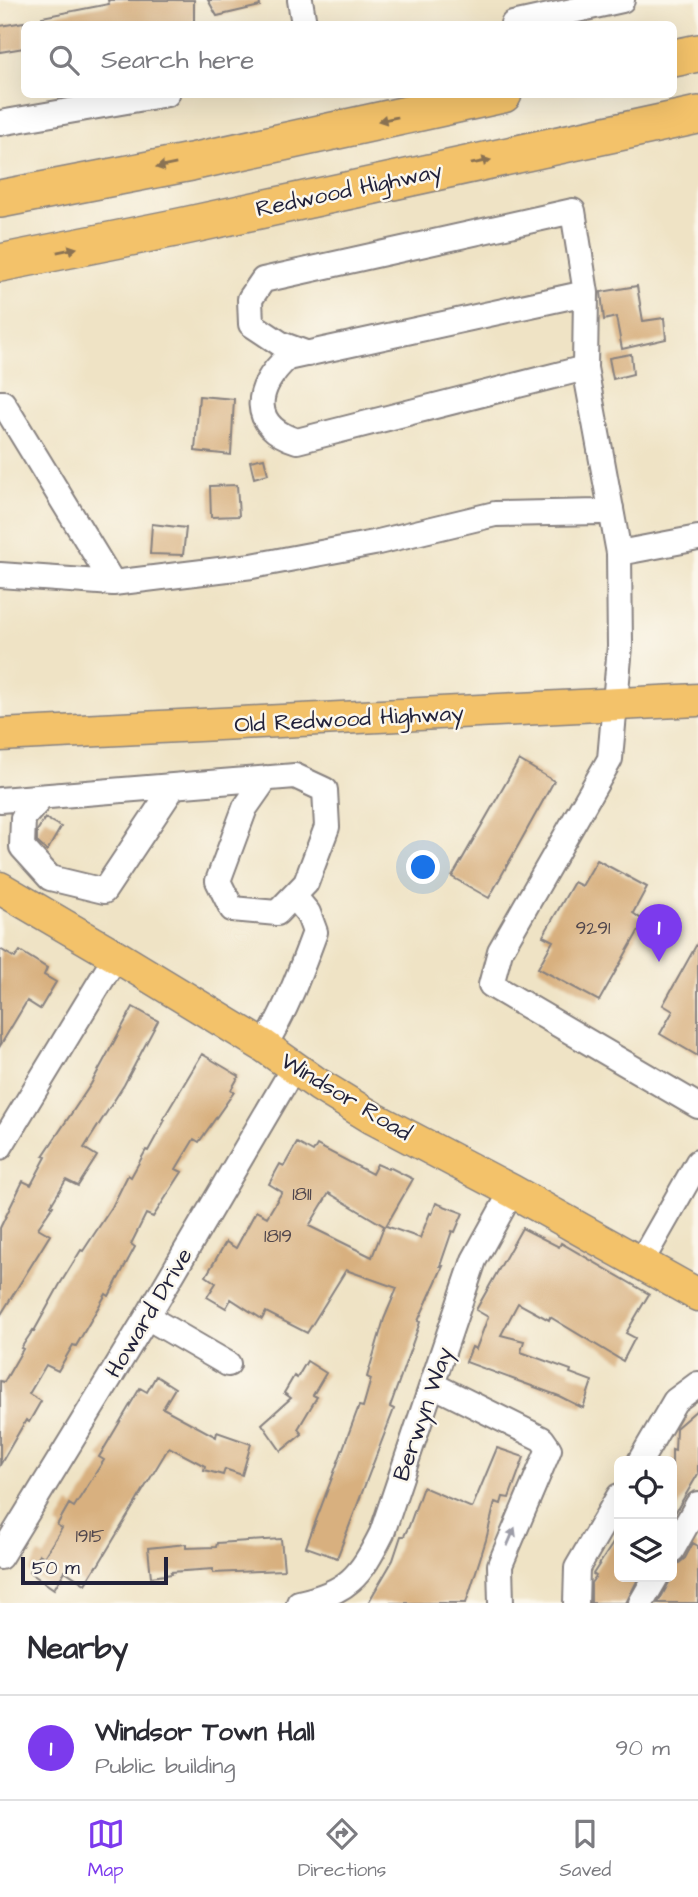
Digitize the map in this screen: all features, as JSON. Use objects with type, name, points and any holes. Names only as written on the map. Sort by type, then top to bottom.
[{"type":"highway","points":[[677,57],[698,53]]},
{"type":"highway","points":[[0,199],[191,162],[485,98]]},
{"type":"highway","name":"Redwood Highway","points":[[0,263],[180,227],[698,115]]},
{"type":"main road","name":"Old Redwood Highway","points":[[0,735],[698,700]]},
{"type":"main road","name":"Windsor Road","points":[[0,888],[264,1046],[373,1118],[512,1191],[698,1295]]},
{"type":"street","points":[[300,0],[304,21]]},
{"type":"street","points":[[527,21],[622,0]]},
{"type":"street","points":[[0,123],[144,98]]},
{"type":"street","points":[[308,354],[281,344],[251,324],[250,299],[263,280],[573,211],[586,293],[585,368],[620,553],[620,646],[616,706],[610,759],[500,951],[491,985],[698,1105]]},
{"type":"street","points":[[585,368],[297,441],[281,436],[268,425],[263,412],[266,382],[287,358],[586,293]]},
{"type":"street","points":[[0,402],[113,583]]},
{"type":"street","points":[[0,575],[113,583],[252,566],[374,543],[495,514],[600,512],[611,508]]},
{"type":"street","points":[[620,553],[698,538]]},
{"type":"street","points":[[0,800],[42,797],[266,778],[295,776],[325,790],[327,827],[306,883],[277,913],[232,909],[218,881],[245,808],[266,778]]},
{"type":"street","points":[[42,797],[23,818],[22,847],[50,878],[104,891],[174,786]]},
{"type":"street","points":[[264,1046],[316,932],[308,913],[294,896]]},
{"type":"street","points":[[0,1147],[116,956]]},
{"type":"street","name":"Howard Drive","points":[[0,1557],[147,1317],[294,1067]]},
{"type":"street","points":[[641,1262],[698,1162]]},
{"type":"street","name":"Berwyn Way","points":[[299,1603],[344,1596],[367,1563],[382,1534],[474,1260],[512,1191]]},
{"type":"street","points":[[147,1317],[228,1364]]},
{"type":"street","points":[[643,1456],[675,1401],[698,1384]]},
{"type":"street","points":[[433,1385],[542,1438],[549,1449],[500,1565],[501,1603]]},
{"type":"street","points":[[677,1541],[698,1504]]},
{"type":"street","points":[[576,1603],[577,1568],[614,1505]]},
{"type":"street","points":[[641,1603],[653,1582]]},
{"type":"building","points":[[108,0],[194,0],[194,21],[42,21],[42,17],[109,4]]},
{"type":"building","points":[[208,0],[259,0],[260,6],[217,16]]},
{"type":"building","points":[[21,22],[21,48],[0,52],[0,26]]},
{"type":"building","points":[[637,286],[643,321],[664,318],[666,339],[622,349],[616,317],[604,320],[601,292]]},
{"type":"building","points":[[631,354],[633,374],[613,379],[609,358]]},
{"type":"building","points":[[199,396],[234,399],[231,455],[195,451]]},
{"type":"building","points":[[264,458],[268,474],[254,478],[250,461]]},
{"type":"building","points":[[237,485],[239,516],[211,517],[210,486]]},
{"type":"building","points":[[152,524],[186,528],[183,555],[150,554]]},
{"type":"building","points":[[519,760],[554,781],[489,898],[452,877]]},
{"type":"building","points":[[45,818],[61,827],[47,851],[37,842],[37,831]]},
{"type":"building","points":[[597,860],[647,887],[633,913],[644,921],[599,1001],[538,968],[553,941],[543,936],[574,882],[582,886]]},
{"type":"building","points":[[698,942],[698,1056],[660,1034],[673,1011],[663,1005]]},
{"type":"building","points":[[0,949],[15,958],[20,951],[47,968],[44,975],[56,982],[40,1009],[27,1001],[0,1046]]},
{"type":"building","points":[[133,1007],[158,1021],[124,1085],[84,1148],[97,1156],[78,1186],[66,1180],[38,1228],[50,1235],[0,1316],[0,1228],[23,1181],[31,1185],[46,1157],[43,1156],[91,1084]]},
{"type":"building","points":[[202,1054],[239,1076],[231,1090],[234,1092],[199,1142],[194,1139],[176,1169],[182,1172],[153,1217],[146,1214],[131,1244],[135,1247],[109,1296],[106,1294],[76,1346],[73,1345],[58,1371],[46,1365],[29,1394],[41,1401],[29,1422],[26,1420],[0,1465],[0,1381],[4,1382],[23,1349],[21,1348],[34,1331],[81,1250],[83,1251],[112,1207],[128,1175],[131,1177],[146,1150],[148,1151],[165,1120],[163,1119]]},
{"type":"building","points":[[297,1143],[313,1152],[317,1145],[372,1174],[377,1164],[413,1179],[386,1226],[420,1238],[436,1203],[463,1213],[455,1232],[452,1231],[440,1266],[443,1266],[418,1321],[420,1322],[390,1407],[394,1409],[337,1558],[306,1547],[359,1406],[363,1407],[371,1379],[367,1377],[384,1319],[397,1288],[346,1270],[307,1333],[266,1312],[262,1319],[231,1299],[226,1308],[207,1297],[216,1283],[206,1276],[226,1242],[236,1248],[256,1211],[267,1217],[282,1192],[269,1184],[280,1164],[284,1166]],"holes":[[[329,1193],[384,1226],[372,1257],[309,1226]]]},
{"type":"building","points":[[522,1228],[559,1247],[561,1243],[649,1294],[626,1333],[635,1338],[623,1361],[550,1317],[549,1320],[518,1303],[501,1335],[524,1341],[521,1352],[571,1370],[570,1373],[592,1381],[583,1408],[559,1396],[466,1362],[472,1347],[476,1349],[488,1317],[476,1310]]},
{"type":"building","points":[[307,1361],[326,1373],[313,1395],[317,1397],[298,1429],[302,1434],[281,1451],[262,1424],[291,1398],[284,1393]]},
{"type":"building","points":[[156,1376],[175,1388],[163,1408],[216,1437],[217,1432],[251,1444],[242,1475],[225,1469],[223,1475],[204,1470],[205,1466],[169,1447],[85,1584],[65,1571],[54,1589],[29,1572],[39,1554],[44,1557],[62,1528],[57,1525],[69,1504],[74,1507],[104,1460],[99,1457],[140,1388],[147,1392]]},
{"type":"building","points":[[698,1409],[698,1474],[677,1510],[677,1456],[672,1456],[672,1450],[675,1451],[676,1428]]},
{"type":"building","points":[[497,1448],[524,1457],[509,1498],[503,1497],[501,1504],[495,1502],[466,1603],[368,1603],[393,1560],[423,1487],[472,1508]]},
{"type":"building","points":[[281,1539],[284,1570],[213,1573],[213,1569],[171,1572],[172,1574],[151,1577],[148,1548],[186,1544],[186,1548],[216,1547],[217,1543]]},
{"type":"building","points":[[614,1542],[614,1582],[636,1582],[626,1603],[591,1603],[591,1583],[596,1576],[593,1574]]},
{"type":"building","points":[[693,1543],[698,1546],[698,1603],[658,1603],[669,1582],[677,1582],[677,1564],[685,1558]]},
{"type":"place","name":"Windsor Town Hall","points":[[659,962]]}]
